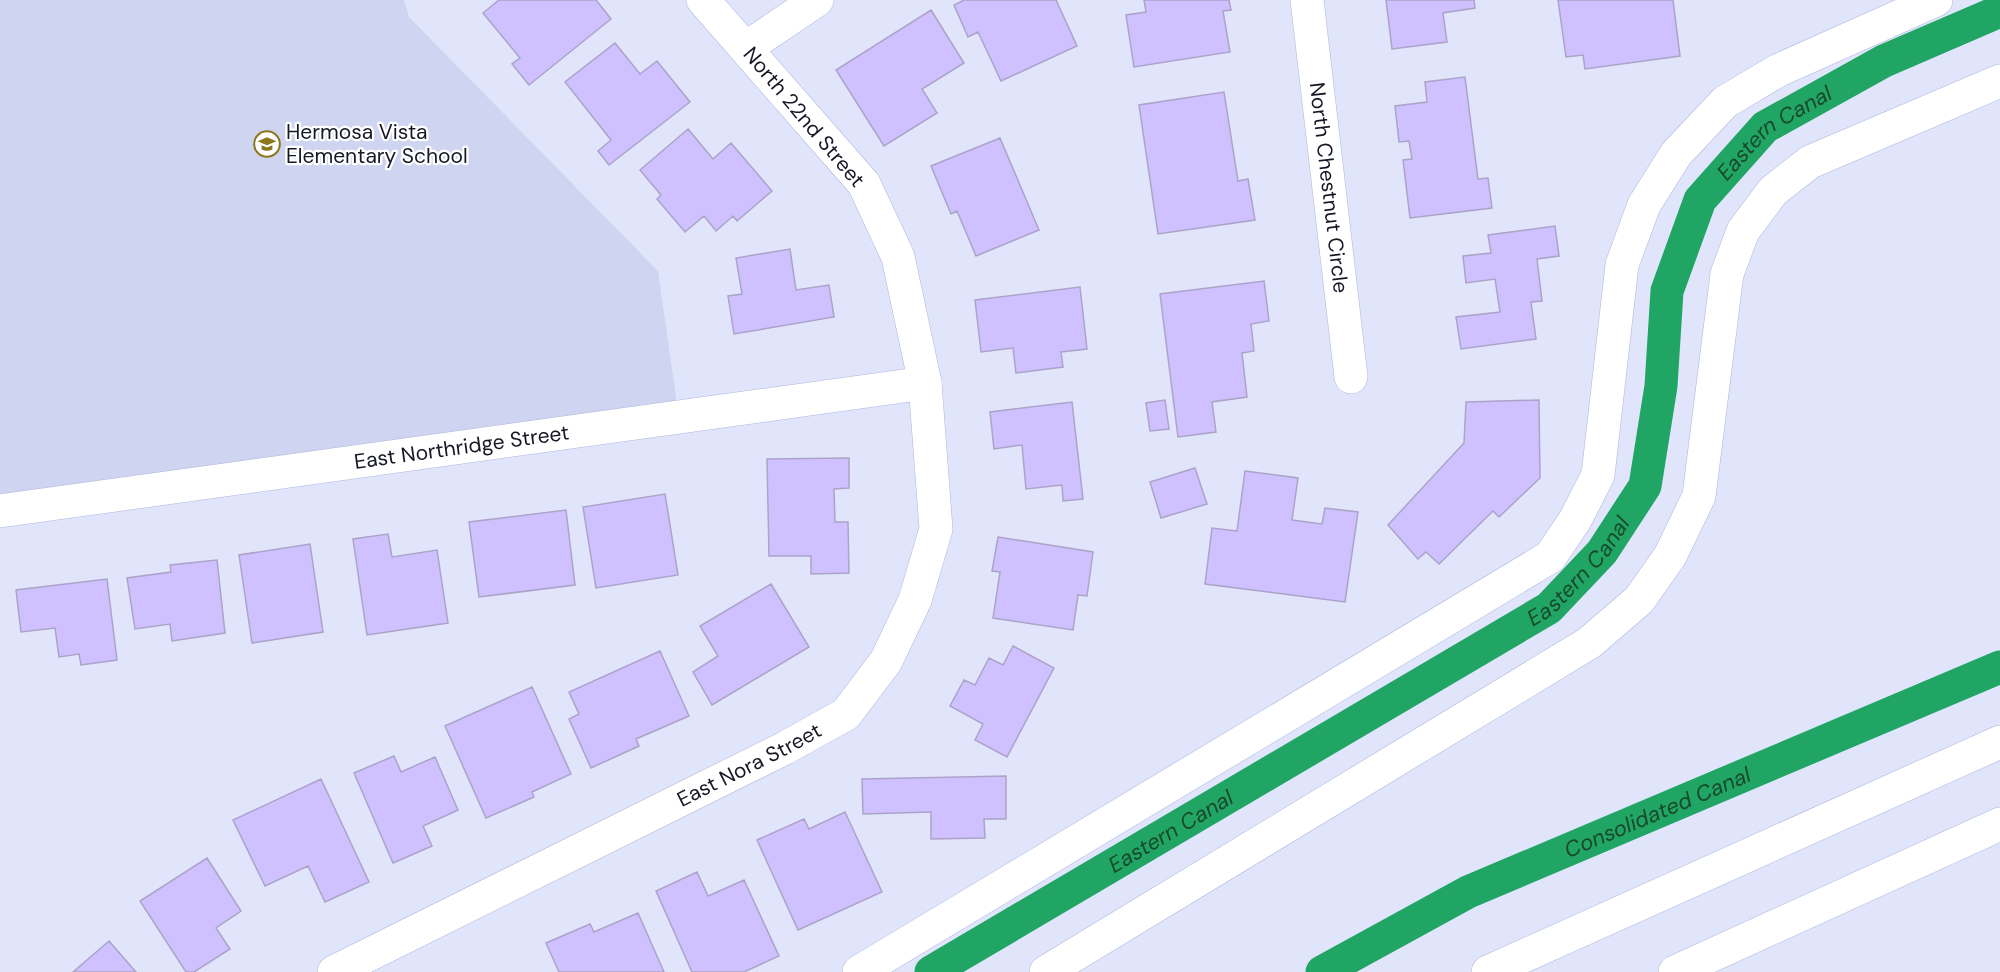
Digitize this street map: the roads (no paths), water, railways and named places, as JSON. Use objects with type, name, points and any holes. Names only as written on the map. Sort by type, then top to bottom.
[{"type":"street","name":"North 22nd Street","points":[[703,0],[864,184],[898,257],[925,382]]},
{"type":"street","points":[[746,48],[817,0]]},
{"type":"street","name":"North Chestnut Circle","points":[[1307,0],[1352,377]]},
{"type":"street","points":[[859,972],[1550,557],[1575,520],[1598,475],[1622,265],[1644,205],[1676,154],[1725,102],[1779,70],[1936,0]]},
{"type":"street","points":[[1046,972],[1589,643],[1639,600],[1670,556],[1699,496],[1727,273],[1743,231],[1773,191],[1810,162],[2000,81]]},
{"type":"street","name":"East Northridge Street","points":[[0,511],[925,382]]},
{"type":"street","name":"East Nora Street","points":[[334,972],[785,748],[846,714],[886,661],[910,610],[936,529],[925,382]]},
{"type":"street","points":[[1488,972],[2000,742]]},
{"type":"street","points":[[1676,972],[2000,824]]},
{"type":"waterway","name":"Eastern Canal","points":[[931,972],[1549,608],[1602,552],[1645,486],[1661,386],[1667,291],[1700,200],[1765,127],[1884,61],[2000,11]]},
{"type":"waterway","name":"Consolidated Canal","points":[[1322,972],[1468,892],[2000,667]]},
{"type":"place","name":"Hermosa Vista Elementary School","points":[[267,144]]}]
